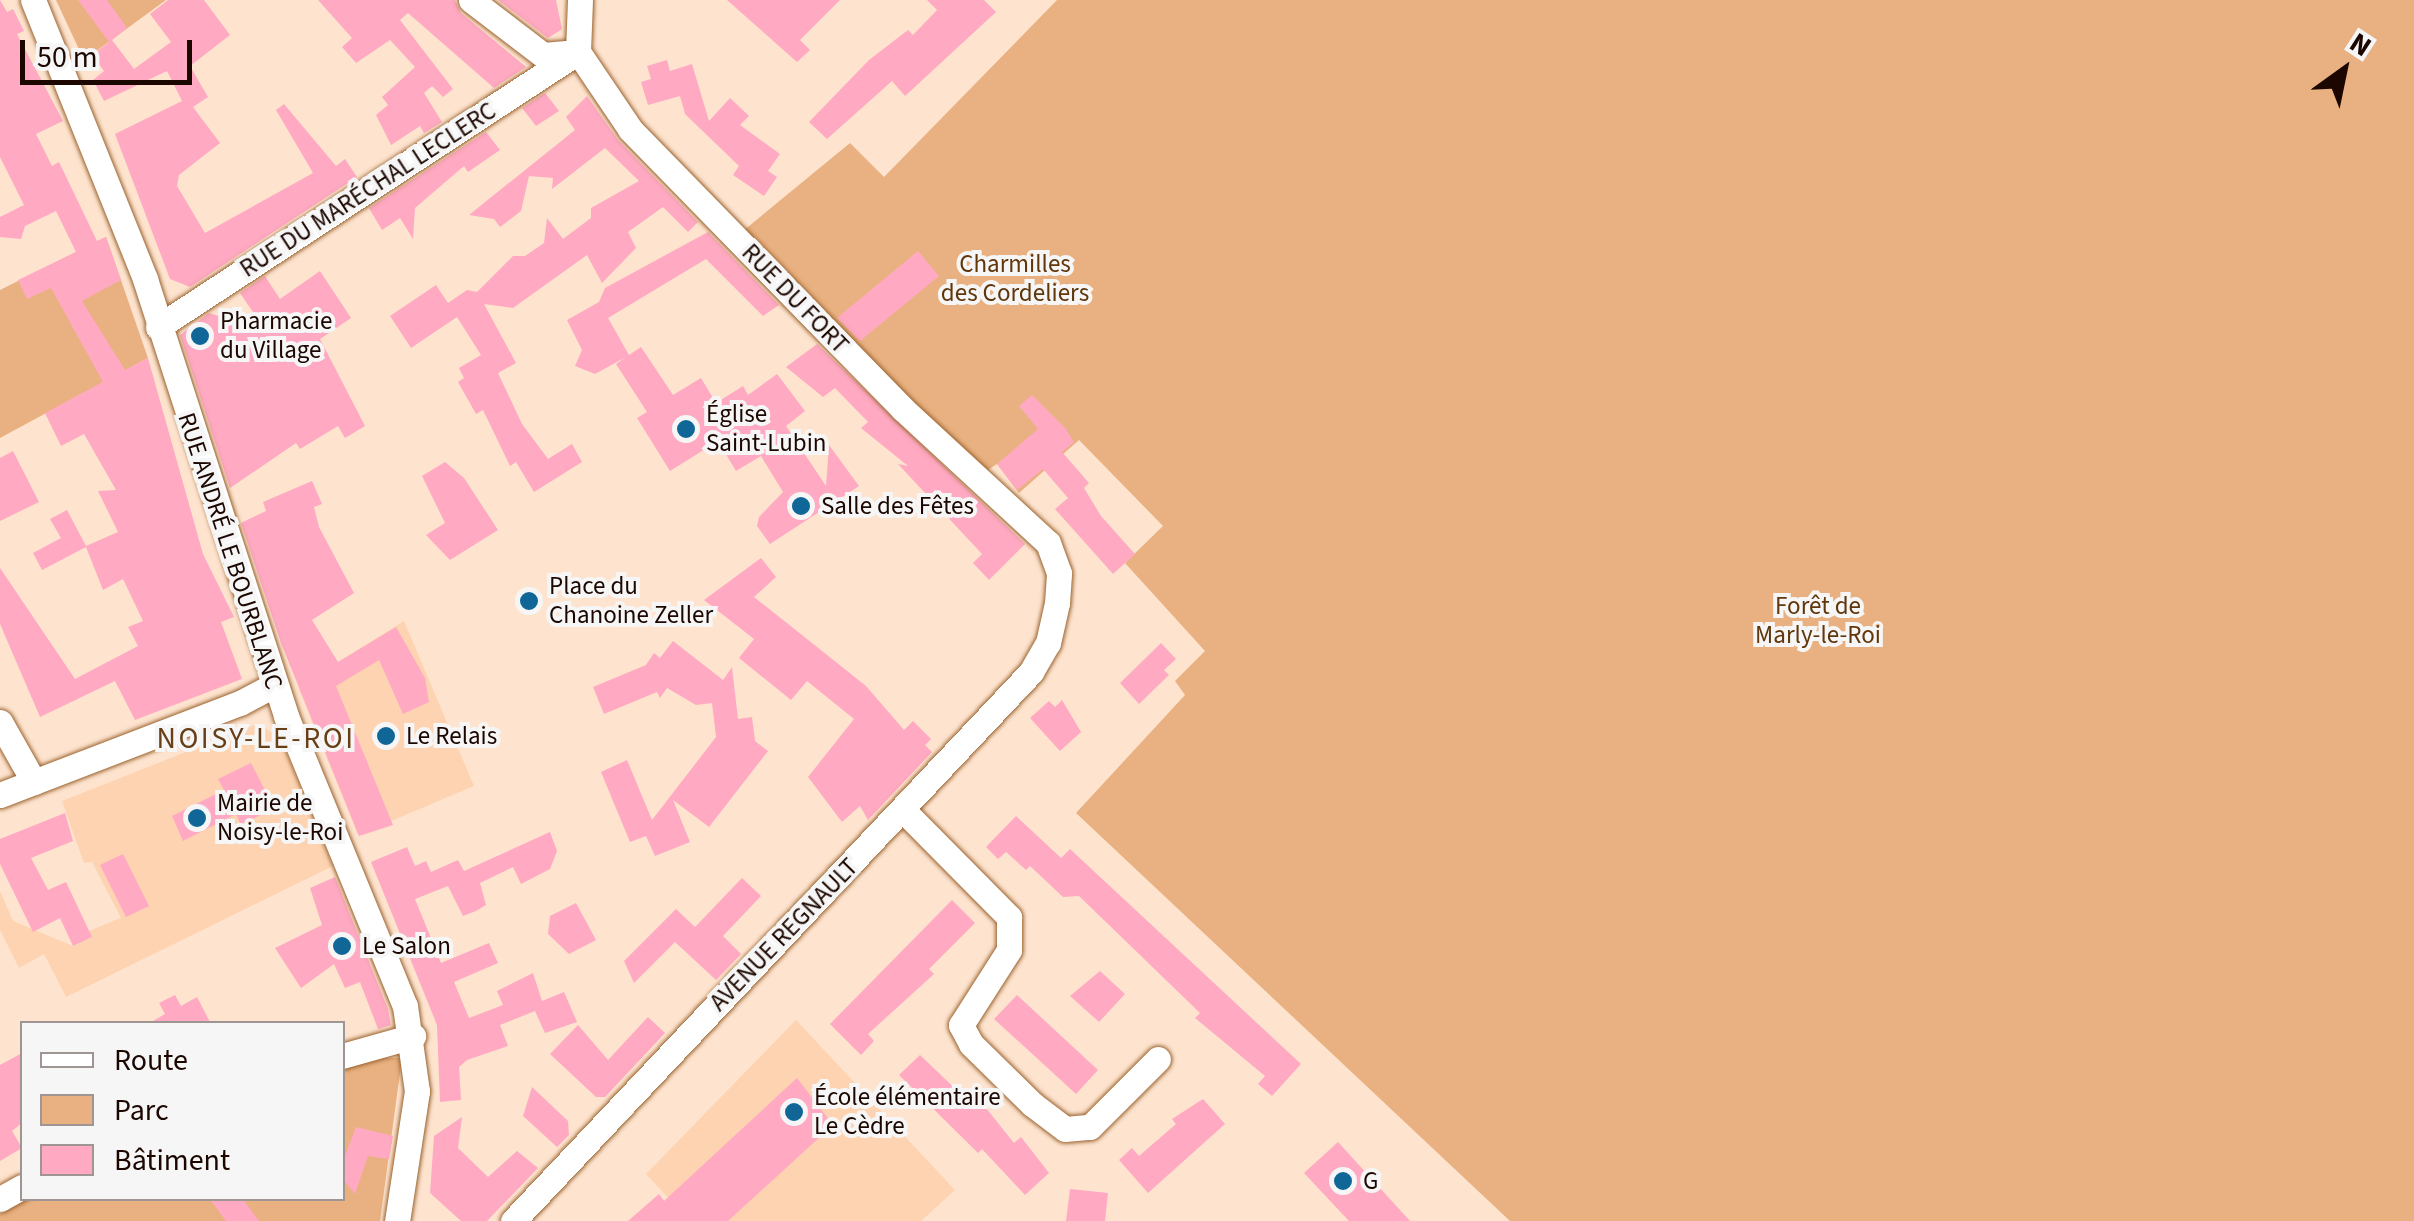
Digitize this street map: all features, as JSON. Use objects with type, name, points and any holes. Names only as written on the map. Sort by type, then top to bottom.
[{"type":"street","name":"RUE ANDRÉ LE BOURBLANC","points":[[33,0],[158,327],[275,684],[390,960],[413,1036],[417,1091],[398,1221]]},
{"type":"street","points":[[471,0],[542,56],[578,52],[580,0]]},
{"type":"street","name":"RUE DU MARÉCHAL LECLERC","points":[[158,327],[578,52]]},
{"type":"street","name":"RUE DU FORT","points":[[578,52],[642,142],[903,410],[1048,543],[1058,574],[1048,644]]},
{"type":"street","name":"AVENUE REGNAULT","points":[[513,1221],[1031,672],[1048,644]]},
{"type":"street","points":[[0,795],[240,704],[275,684]]},
{"type":"street","points":[[0,722],[34,782]]},
{"type":"street","points":[[902,810],[1009,917],[1009,950],[960,1025],[1008,1080],[1065,1129],[1090,1127],[1158,1059]]},
{"type":"street","points":[[345,1055],[413,1036]]},
{"type":"shaded area","name":"Le Relais","points":[[404,621],[474,786],[358,835],[298,687]]},
{"type":"shaded area","points":[[259,723],[281,740],[333,866],[66,997],[44,954],[19,968],[0,930],[0,891],[13,921],[73,946],[91,937],[89,931],[121,918],[92,862],[84,863],[62,801]]},
{"type":"shaded area","name":"École élémentaire Le Cèdre","points":[[796,1020],[955,1190],[921,1221],[690,1221],[646,1174]]},
{"type":"green space","points":[[56,0],[166,0],[84,60]]},
{"type":"green space","name":"Forêt de Marly-le-Roi","points":[[1057,0],[2414,0],[2414,1221],[1510,1221],[1076,813],[1185,695],[1175,681],[1205,651],[1125,563],[1163,526],[1079,440],[1019,493],[997,464],[985,472],[911,409],[743,231],[850,143],[884,177]]},
{"type":"green space","points":[[106,237],[148,358],[0,438],[0,290]]},
{"type":"green space","points":[[381,1058],[402,1058],[380,1221],[0,1221],[0,1214],[22,1201],[345,1201],[345,1068]]},
{"type":"building","points":[[0,0],[7,12],[13,9],[24,31],[17,34],[63,121],[36,134],[52,166],[59,162],[97,241],[106,237],[121,280],[82,301],[125,370],[148,358],[203,554],[234,617],[221,622],[242,679],[135,720],[115,681],[40,717],[0,624],[0,568],[75,679],[138,646],[128,627],[143,621],[123,579],[103,590],[86,547],[42,570],[33,553],[61,538],[50,519],[67,510],[86,546],[118,532],[98,491],[116,490],[84,434],[61,446],[45,413],[103,382],[51,288],[27,299],[18,280],[76,252],[56,211],[25,226],[21,239],[0,237],[0,217],[24,205],[0,157]]},
{"type":"building","points":[[78,0],[107,0],[127,28],[112,40],[134,69],[171,42],[150,14],[168,0],[204,0],[230,35],[190,66],[208,97],[193,107],[220,143],[179,175],[177,186],[205,233],[313,173],[276,110],[284,104],[336,166],[345,159],[357,177],[190,287],[170,279],[115,134],[182,101],[167,71],[104,101],[93,80],[104,71],[92,55],[109,42]]},
{"type":"building","points":[[318,0],[455,0],[461,13],[526,67],[494,88],[408,13],[400,20],[453,89],[443,97],[432,86],[424,93],[442,122],[424,133],[420,126],[391,145],[376,115],[388,105],[382,97],[415,67],[390,40],[356,63],[342,47],[352,38]]},
{"type":"building","points":[[498,0],[556,0],[562,29],[548,38]]},
{"type":"building","points":[[727,0],[840,0],[800,40],[810,50],[797,62]]},
{"type":"building","points":[[927,0],[984,0],[996,12],[905,96],[892,81],[827,139],[809,122],[869,60],[908,30],[913,35],[937,10]]},
{"type":"building","points":[[667,60],[670,71],[692,64],[709,121],[730,98],[749,116],[740,125],[780,154],[768,171],[777,177],[764,196],[733,175],[739,166],[685,114],[680,96],[648,105],[641,82],[651,79],[647,66]]},
{"type":"building","points":[[545,93],[559,111],[536,126],[522,108]]},
{"type":"building","points":[[587,96],[618,140],[698,222],[688,232],[663,207],[628,232],[636,248],[602,283],[587,255],[513,308],[484,304],[516,363],[498,373],[522,424],[548,459],[572,444],[582,462],[534,492],[516,462],[510,466],[483,410],[476,414],[458,382],[464,378],[459,368],[481,355],[457,317],[411,348],[390,316],[436,285],[448,303],[467,290],[477,292],[513,256],[525,256],[544,243],[547,218],[563,239],[591,218],[591,208],[639,181],[605,148],[552,189],[553,178],[529,176],[521,211],[500,227],[494,219],[469,215],[575,130],[566,117]]},
{"type":"building","points":[[486,132],[500,150],[468,172],[464,166],[415,208],[413,239],[400,218],[382,230],[369,208]]},
{"type":"building","points":[[708,232],[779,305],[763,316],[706,259],[608,318],[629,355],[641,347],[673,395],[701,378],[716,403],[743,386],[748,395],[777,374],[805,411],[786,426],[826,486],[829,445],[859,486],[770,544],[757,526],[759,517],[783,492],[761,456],[736,471],[718,441],[670,471],[637,418],[647,412],[616,364],[626,357],[595,374],[575,366],[582,350],[567,320],[599,302],[605,288]]},
{"type":"building","points":[[918,251],[939,276],[860,341],[837,318]]},
{"type":"building","points":[[320,271],[351,318],[320,339],[365,426],[345,438],[338,426],[300,449],[296,443],[230,488],[180,335],[209,313],[266,331],[240,293],[265,276],[280,299]]},
{"type":"building","points":[[817,344],[1025,544],[989,580],[973,563],[982,554],[898,464],[908,466],[861,428],[868,422],[835,388],[823,397],[786,367]]},
{"type":"building","points":[[1032,395],[1066,429],[1074,442],[1062,452],[1089,483],[1084,488],[1101,516],[1135,554],[1113,574],[1055,509],[1068,498],[1043,469],[1017,490],[997,464],[1038,429],[1019,406]]},
{"type":"building","points":[[13,451],[39,502],[0,521],[0,458]]},
{"type":"building","points":[[445,462],[464,478],[498,530],[450,560],[426,535],[445,523],[422,476]]},
{"type":"building","points":[[312,481],[322,504],[314,507],[319,527],[354,593],[312,620],[338,662],[396,627],[425,678],[429,702],[403,714],[379,660],[336,686],[393,825],[359,836],[281,643],[241,523],[266,511],[263,502]]},
{"type":"building","points":[[761,558],[776,577],[754,597],[866,686],[904,730],[913,721],[931,739],[925,745],[932,752],[868,820],[860,806],[842,822],[808,777],[854,719],[807,681],[791,700],[739,658],[754,639],[704,600]]},
{"type":"building","points":[[673,641],[723,680],[732,667],[738,719],[752,717],[755,741],[768,751],[709,827],[673,800],[690,842],[655,856],[646,836],[630,842],[601,772],[627,760],[652,820],[716,737],[712,703],[696,705],[667,688],[660,698],[657,692],[604,714],[593,687],[646,665],[654,653],[660,658]]},
{"type":"building","points":[[1161,643],[1176,659],[1164,670],[1169,675],[1139,704],[1120,683]]},
{"type":"building","points":[[1062,700],[1081,732],[1060,751],[1030,718],[1049,701],[1055,707]]},
{"type":"building","points":[[251,763],[274,808],[241,825],[236,814],[183,841],[172,816],[224,790],[218,779]]},
{"type":"building","points":[[65,813],[73,841],[31,858],[48,890],[66,882],[92,937],[73,946],[60,918],[33,932],[0,864],[0,839]]},
{"type":"building","points":[[1016,816],[1061,858],[1070,849],[1301,1064],[1272,1096],[1258,1084],[1265,1076],[1195,1018],[1200,1013],[1079,896],[1063,897],[1030,866],[1026,870],[1006,852],[998,859],[986,847]]},
{"type":"building","points":[[550,832],[557,851],[550,869],[521,884],[513,867],[480,883],[486,905],[476,911],[463,916],[448,886],[415,899],[441,963],[489,943],[498,963],[454,982],[469,1018],[503,1005],[497,991],[533,973],[542,1001],[564,992],[577,1022],[545,1033],[535,1011],[500,1025],[508,1046],[467,1060],[459,1067],[461,1100],[440,1102],[437,1025],[371,862],[407,847],[415,866],[426,861],[431,872],[458,860],[464,871]]},
{"type":"building","points":[[123,854],[149,906],[126,917],[100,865]]},
{"type":"building","points":[[335,877],[391,1025],[378,1029],[360,982],[345,988],[334,964],[301,988],[275,948],[322,925],[310,888]]},
{"type":"building","points":[[742,878],[761,896],[723,936],[741,954],[716,980],[675,942],[634,983],[624,961],[676,909],[695,927]]},
{"type":"building","points":[[952,900],[975,923],[929,969],[934,974],[868,1034],[874,1041],[861,1055],[830,1024]]},
{"type":"building","points":[[576,903],[596,940],[569,954],[548,934],[550,916]]},
{"type":"building","points":[[1100,971],[1125,994],[1099,1022],[1070,996]]},
{"type":"building","points":[[175,995],[181,1006],[197,997],[209,1021],[153,1021],[165,1014],[159,1003]]},
{"type":"building","points":[[1017,995],[1098,1070],[1076,1094],[994,1019]]},
{"type":"building","points":[[648,1017],[665,1033],[605,1097],[596,1097],[550,1054],[578,1025],[608,1060]]},
{"type":"building","points":[[20,1054],[20,1125],[12,1131],[20,1149],[0,1161],[0,1065]]},
{"type":"building","points":[[920,1055],[967,1100],[974,1093],[1014,1143],[1021,1137],[1049,1173],[1025,1195],[982,1149],[978,1153],[899,1075]]},
{"type":"building","points":[[797,1078],[833,1125],[728,1221],[628,1221],[659,1194],[664,1201]]},
{"type":"building","points":[[532,1087],[568,1121],[569,1135],[557,1147],[523,1116]]},
{"type":"building","points":[[1203,1099],[1225,1124],[1148,1193],[1119,1160],[1132,1148],[1139,1156],[1176,1124],[1172,1119]]},
{"type":"building","points":[[462,1117],[458,1148],[488,1177],[517,1151],[538,1168],[487,1221],[461,1221],[430,1193],[434,1136]]},
{"type":"building","points":[[356,1127],[393,1136],[389,1159],[368,1156],[355,1194],[345,1182],[345,1156]]},
{"type":"building","name":"G","points":[[1338,1142],[1410,1221],[1349,1221],[1304,1173]]},
{"type":"building","points":[[1070,1189],[1108,1193],[1105,1221],[1066,1221]]},
{"type":"building","points":[[211,1201],[244,1201],[259,1221],[226,1221]]},
{"type":"place","name":"Pharmacie du Village","points":[[200,336]]},
{"type":"place","name":"Église Saint-Lubin","points":[[686,429]]},
{"type":"place","name":"Salle des Fêtes","points":[[801,506]]},
{"type":"place","name":"Place du Chanoine Zeller","points":[[529,601]]},
{"type":"place","name":"Le Relais","points":[[386,736]]},
{"type":"place","name":"Mairie de Noisy-le-Roi","points":[[197,818]]},
{"type":"place","name":"Le Salon","points":[[342,946]]},
{"type":"place","name":"École élémentaire Le Cèdre","points":[[794,1112]]},
{"type":"place","name":"G","points":[[1343,1181]]},
{"type":"district","name":"NOISY-LE-ROI","points":[[256,739]]},
{"type":"park label","name":"Charmilles des Cordeliers","points":[[1015,280]]}]
